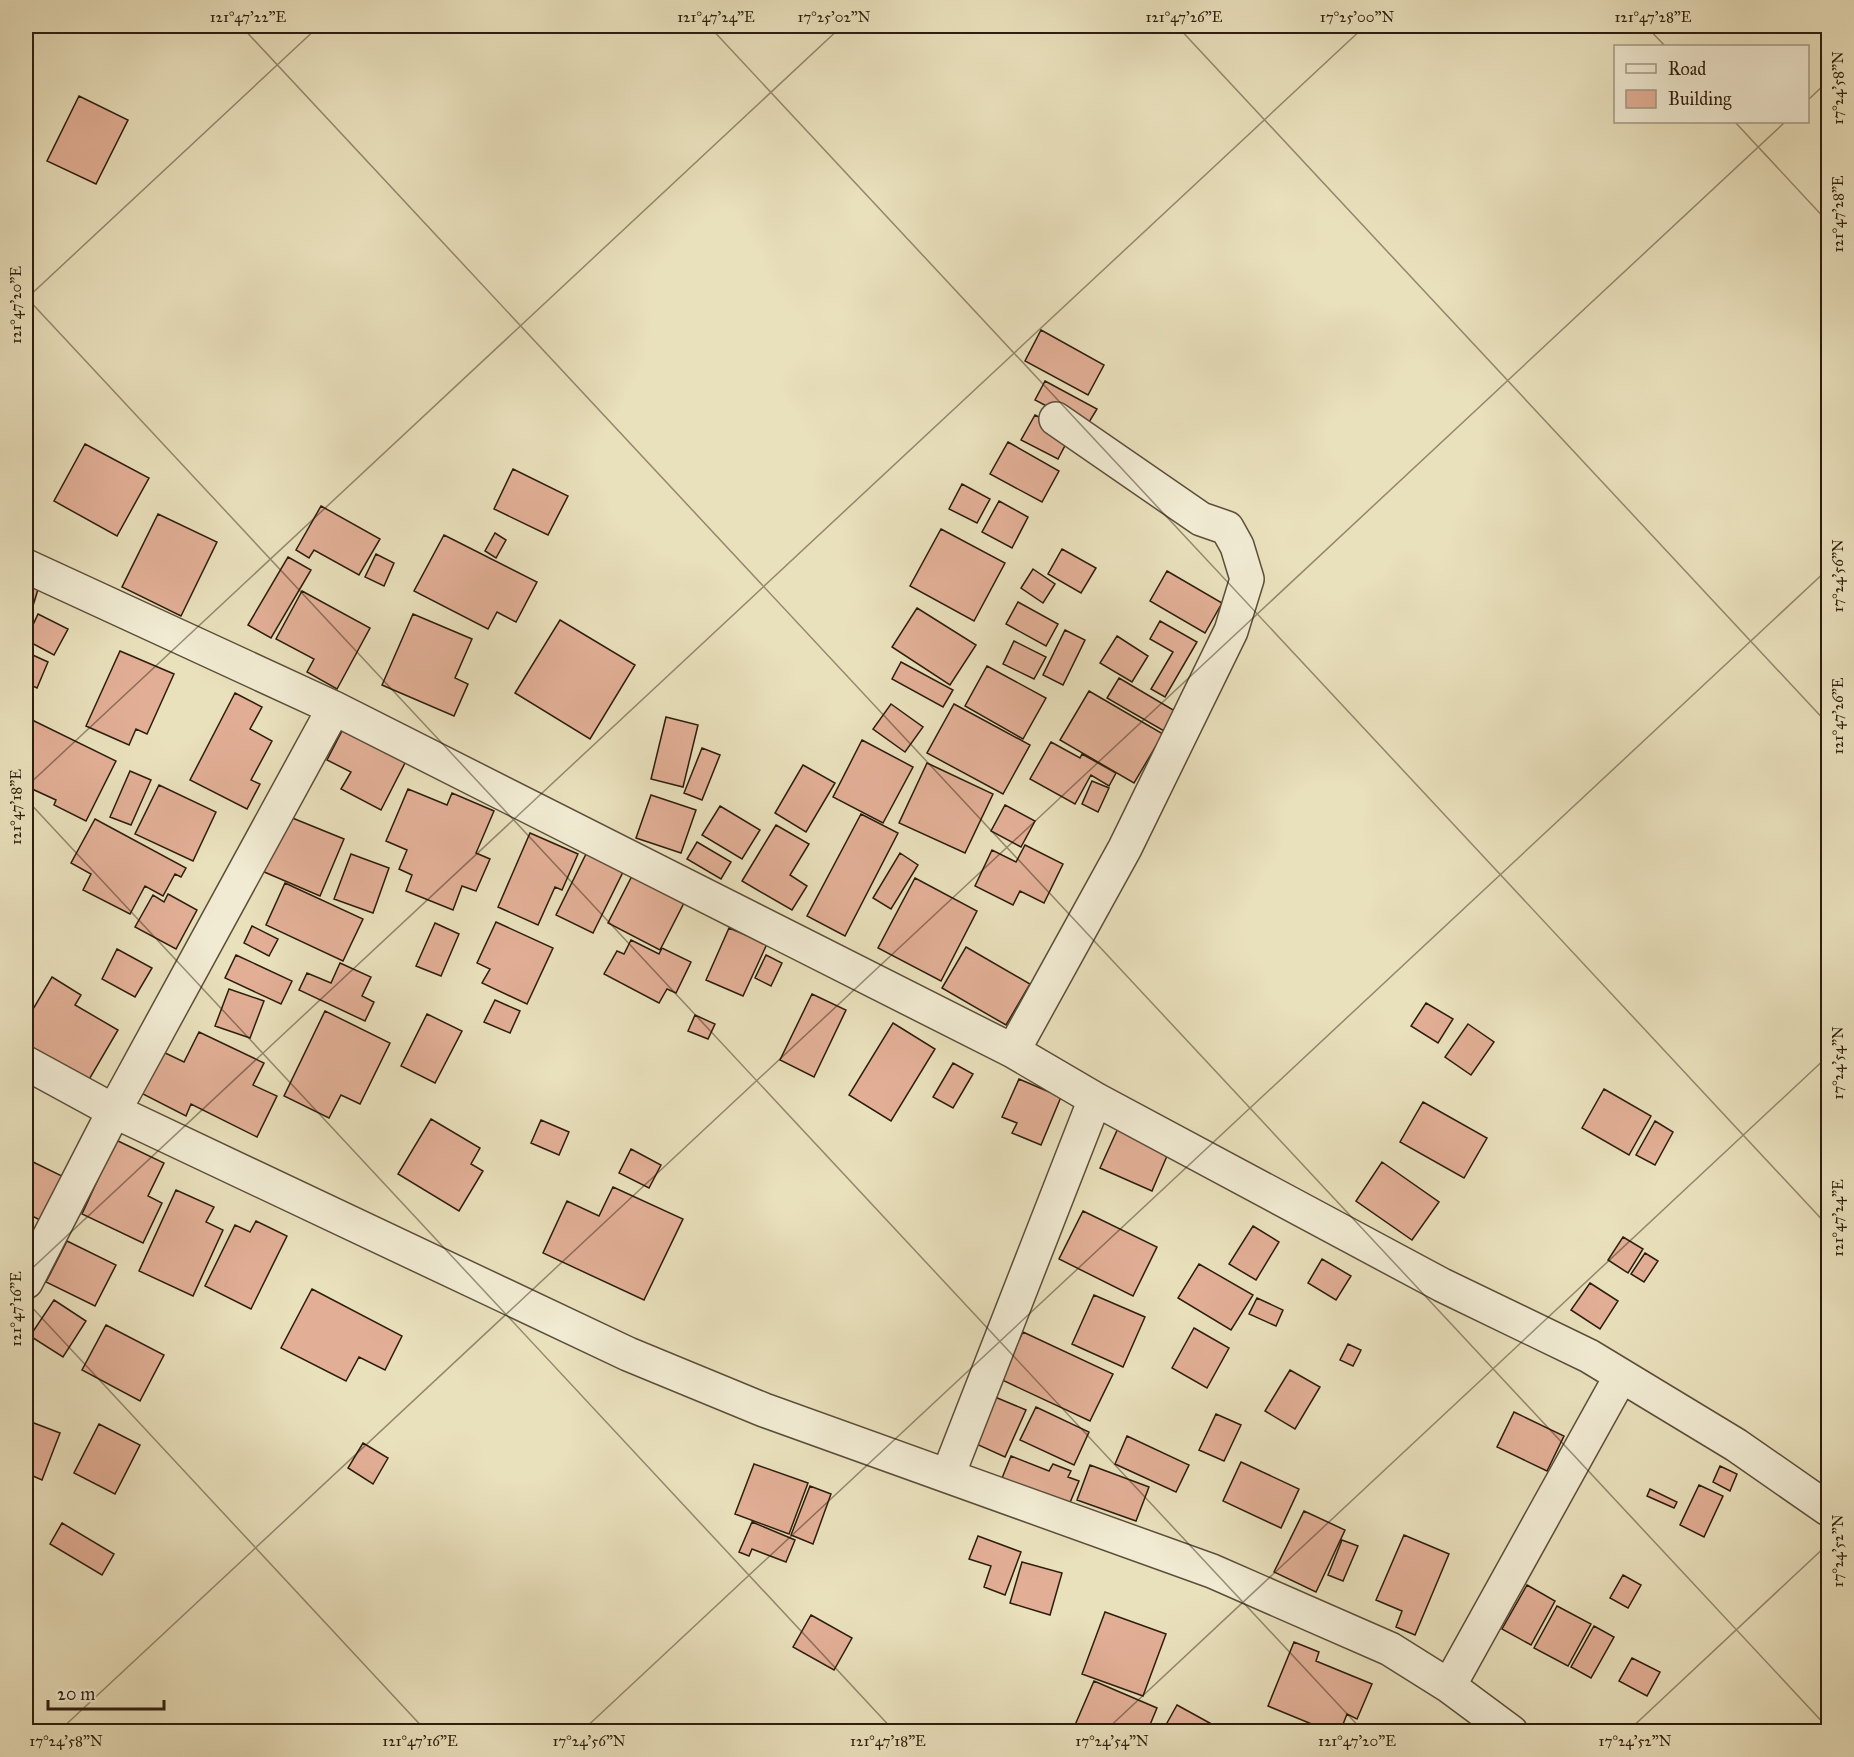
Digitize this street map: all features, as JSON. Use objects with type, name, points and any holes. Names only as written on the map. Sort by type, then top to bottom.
[{"type":"street","points":[[1013,1051],[1125,848],[1231,631],[1247,579],[1237,546],[1227,528],[1201,519],[1056,419]]},
{"type":"street","points":[[26,566],[334,708],[1013,1051],[1095,1099],[1442,1285],[1589,1356],[1736,1445],[1828,1509]]},
{"type":"street","points":[[26,1282],[114,1111],[334,708]]},
{"type":"street","points":[[26,1064],[114,1111],[628,1354],[764,1410],[1212,1571],[1390,1649],[1449,1686],[1511,1731]]},
{"type":"street","points":[[948,1475],[1095,1099]]},
{"type":"street","points":[[1449,1686],[1621,1376]]},
{"type":"building","points":[[79,96],[128,120],[96,184],[47,161]]},
{"type":"building","points":[[1041,330],[1104,365],[1088,395],[1025,361]]},
{"type":"building","points":[[1045,381],[1097,409],[1086,427],[1035,400]]},
{"type":"building","points":[[1035,415],[1071,434],[1058,459],[1021,440]]},
{"type":"building","points":[[1008,442],[1059,471],[1042,502],[990,474]]},
{"type":"building","points":[[85,444],[149,478],[117,536],[54,501]]},
{"type":"building","points":[[513,469],[568,496],[548,535],[494,509]]},
{"type":"building","points":[[962,484],[990,499],[977,523],[949,509]]},
{"type":"building","points":[[999,501],[1028,517],[1012,548],[982,532]]},
{"type":"building","points":[[321,506],[380,539],[359,575],[314,550],[309,558],[296,550]]},
{"type":"building","points":[[158,514],[217,542],[181,616],[122,587]]},
{"type":"building","points":[[941,529],[1005,563],[974,621],[910,586]]},
{"type":"building","points":[[495,533],[506,540],[496,558],[485,551]]},
{"type":"building","points":[[444,535],[537,582],[516,622],[497,612],[488,629],[414,591]]},
{"type":"building","points":[[1062,549],[1096,568],[1081,593],[1048,574]]},
{"type":"building","points":[[376,554],[394,563],[384,586],[365,577]]},
{"type":"building","points":[[288,557],[311,570],[271,638],[248,625]]},
{"type":"building","points":[[1033,569],[1055,584],[1043,603],[1021,588]]},
{"type":"building","points":[[1167,571],[1222,603],[1205,633],[1150,601]]},
{"type":"building","points":[[26,582],[39,586],[26,629]]},
{"type":"building","points":[[302,591],[370,628],[337,689],[307,672],[314,659],[276,639]]},
{"type":"building","points":[[1018,602],[1058,624],[1046,646],[1006,624]]},
{"type":"building","points":[[917,608],[976,645],[950,685],[892,647]]},
{"type":"building","points":[[38,614],[68,629],[54,655],[26,640]]},
{"type":"building","points":[[413,614],[472,639],[455,678],[468,684],[454,716],[382,685]]},
{"type":"building","points":[[560,620],[635,665],[590,739],[515,693]]},
{"type":"building","points":[[1160,621],[1197,642],[1165,697],[1151,689],[1173,652],[1150,639]]},
{"type":"building","points":[[1065,630],[1085,640],[1063,685],[1043,675]]},
{"type":"building","points":[[1117,636],[1148,656],[1132,682],[1100,663]]},
{"type":"building","points":[[1014,641],[1046,657],[1034,679],[1003,664]]},
{"type":"building","points":[[120,651],[174,674],[147,734],[136,729],[129,745],[86,726]]},
{"type":"building","points":[[26,652],[48,662],[37,688],[26,683]]},
{"type":"building","points":[[901,662],[953,690],[943,707],[892,679]]},
{"type":"building","points":[[987,666],[1046,698],[1023,739],[965,706]]},
{"type":"building","points":[[1119,678],[1175,711],[1164,731],[1107,698]]},
{"type":"building","points":[[1089,691],[1163,734],[1134,783],[1060,740]]},
{"type":"building","points":[[235,693],[262,707],[250,729],[272,741],[251,780],[260,784],[247,809],[190,780]]},
{"type":"building","points":[[891,704],[923,727],[905,752],[873,729]]},
{"type":"building","points":[[954,704],[1030,745],[1003,794],[927,753]]},
{"type":"building","points":[[26,717],[116,761],[86,821],[54,805],[56,800],[30,788],[32,783],[26,780]]},
{"type":"building","points":[[666,717],[698,725],[683,787],[651,779]]},
{"type":"building","points":[[343,729],[406,761],[381,810],[341,789],[351,772],[327,760]]},
{"type":"building","points":[[862,740],[913,767],[883,823],[833,797]]},
{"type":"building","points":[[1051,742],[1080,758],[1082,754],[1116,773],[1109,786],[1091,775],[1075,804],[1030,779]]},
{"type":"building","points":[[702,748],[720,755],[702,800],[684,793]]},
{"type":"building","points":[[927,763],[993,794],[965,853],[899,823]]},
{"type":"building","points":[[803,765],[835,783],[806,832],[775,813]]},
{"type":"building","points":[[130,771],[151,780],[131,825],[110,817]]},
{"type":"building","points":[[1092,781],[1109,788],[1098,812],[1082,804]]},
{"type":"building","points":[[159,785],[216,812],[193,861],[135,834]]},
{"type":"building","points":[[408,789],[447,805],[452,793],[494,811],[476,853],[490,859],[476,891],[462,886],[453,910],[406,891],[412,875],[399,869],[407,850],[386,841]]},
{"type":"building","points":[[651,795],[696,810],[681,853],[636,838]]},
{"type":"building","points":[[1005,805],[1035,821],[1021,847],[991,831]]},
{"type":"building","points":[[720,806],[760,830],[742,859],[702,835]]},
{"type":"building","points":[[861,814],[898,833],[845,936],[807,916]]},
{"type":"building","points":[[285,815],[344,839],[320,896],[262,871]]},
{"type":"building","points":[[95,819],[186,868],[181,877],[175,874],[163,896],[145,886],[130,914],[83,890],[91,874],[71,863]]},
{"type":"building","points":[[776,825],[809,844],[790,875],[807,886],[792,910],[742,881]]},
{"type":"building","points":[[530,833],[578,854],[562,890],[555,887],[538,925],[498,907]]},
{"type":"building","points":[[697,842],[731,862],[721,879],[687,859]]},
{"type":"building","points":[[1025,845],[1063,864],[1044,903],[1020,891],[1013,905],[975,886],[992,850],[1016,862]]},
{"type":"building","points":[[587,852],[624,870],[593,933],[556,915]]},
{"type":"building","points":[[900,853],[918,865],[891,909],[873,898]]},
{"type":"building","points":[[351,854],[389,868],[373,913],[334,899]]},
{"type":"building","points":[[634,872],[686,899],[660,950],[608,923]]},
{"type":"building","points":[[915,878],[977,911],[941,981],[878,948]]},
{"type":"building","points":[[285,883],[363,919],[343,961],[266,925]]},
{"type":"building","points":[[168,894],[197,910],[176,949],[135,927],[153,895],[164,902]]},
{"type":"building","points":[[496,922],[553,948],[527,1004],[482,983],[490,969],[477,963]]},
{"type":"building","points":[[435,923],[459,934],[441,976],[416,966]]},
{"type":"building","points":[[252,926],[278,939],[269,956],[244,943]]},
{"type":"building","points":[[729,928],[767,944],[743,996],[706,980]]},
{"type":"building","points":[[631,940],[659,954],[662,948],[691,962],[676,993],[667,989],[659,1003],[604,974],[617,951],[624,954]]},
{"type":"building","points":[[966,947],[1030,984],[1006,1025],[942,988]]},
{"type":"building","points":[[117,949],[152,968],[135,997],[102,979]]},
{"type":"building","points":[[236,955],[292,981],[281,1004],[225,978]]},
{"type":"building","points":[[766,955],[782,963],[771,986],[755,978]]},
{"type":"building","points":[[340,963],[371,977],[362,996],[374,1002],[365,1021],[299,990],[307,973],[331,983]]},
{"type":"building","points":[[52,977],[81,995],[75,1005],[118,1030],[87,1083],[26,1046],[26,1021]]},
{"type":"building","points":[[229,989],[264,1001],[250,1038],[215,1026]]},
{"type":"building","points":[[812,994],[846,1010],[814,1077],[780,1060]]},
{"type":"building","points":[[495,1000],[520,1011],[510,1033],[484,1022]]},
{"type":"building","points":[[1426,1003],[1453,1019],[1438,1043],[1411,1026]]},
{"type":"building","points":[[325,1011],[390,1043],[360,1104],[341,1095],[329,1118],[284,1096]]},
{"type":"building","points":[[427,1014],[462,1031],[435,1083],[401,1066]]},
{"type":"building","points":[[695,1015],[715,1024],[708,1039],[688,1031]]},
{"type":"building","points":[[893,1023],[935,1049],[891,1121],[849,1095]]},
{"type":"building","points":[[1468,1024],[1494,1042],[1471,1075],[1445,1057]]},
{"type":"building","points":[[199,1032],[264,1063],[253,1085],[277,1096],[257,1137],[191,1104],[186,1116],[139,1092],[159,1050],[184,1062]]},
{"type":"building","points":[[953,1063],[973,1074],[953,1108],[933,1097]]},
{"type":"building","points":[[1019,1079],[1061,1097],[1041,1145],[1012,1133],[1017,1123],[1002,1117]]},
{"type":"building","points":[[1604,1089],[1651,1116],[1629,1155],[1582,1128]]},
{"type":"building","points":[[1423,1102],[1487,1138],[1464,1178],[1400,1142]]},
{"type":"building","points":[[431,1119],[480,1148],[471,1164],[483,1171],[459,1211],[398,1174]]},
{"type":"building","points":[[541,1120],[569,1132],[559,1155],[531,1143]]},
{"type":"building","points":[[1655,1121],[1673,1132],[1655,1165],[1636,1155]]},
{"type":"building","points":[[1119,1126],[1170,1149],[1152,1191],[1100,1168]]},
{"type":"building","points":[[116,1140],[164,1163],[148,1196],[162,1203],[143,1243],[82,1214]]},
{"type":"building","points":[[631,1149],[661,1165],[649,1188],[619,1173]]},
{"type":"building","points":[[29,1160],[66,1178],[44,1222],[26,1213],[26,1168]]},
{"type":"building","points":[[1382,1162],[1439,1202],[1412,1240],[1356,1201]]},
{"type":"building","points":[[613,1187],[683,1219],[644,1300],[543,1253],[567,1201],[599,1216]]},
{"type":"building","points":[[176,1190],[214,1207],[206,1222],[223,1230],[193,1296],[139,1271]]},
{"type":"building","points":[[1083,1211],[1157,1247],[1133,1296],[1059,1259]]},
{"type":"building","points":[[256,1221],[287,1236],[251,1309],[205,1286],[235,1225],[250,1232]]},
{"type":"building","points":[[1253,1226],[1279,1242],[1256,1280],[1229,1264]]},
{"type":"building","points":[[1623,1237],[1643,1249],[1628,1273],[1608,1260]]},
{"type":"building","points":[[67,1241],[116,1265],[95,1306],[46,1282]]},
{"type":"building","points":[[1645,1253],[1658,1261],[1644,1282],[1631,1274]]},
{"type":"building","points":[[1322,1259],[1351,1276],[1336,1300],[1308,1283]]},
{"type":"building","points":[[1199,1264],[1253,1295],[1231,1330],[1178,1298]]},
{"type":"building","points":[[1590,1283],[1618,1301],[1600,1329],[1571,1310]]},
{"type":"building","points":[[312,1289],[402,1336],[385,1370],[359,1357],[346,1381],[281,1348]]},
{"type":"building","points":[[1094,1295],[1145,1317],[1123,1367],[1072,1344]]},
{"type":"building","points":[[1257,1298],[1283,1310],[1276,1326],[1249,1314]]},
{"type":"building","points":[[54,1300],[86,1321],[63,1357],[30,1336]]},
{"type":"building","points":[[106,1325],[164,1355],[140,1401],[82,1370]]},
{"type":"building","points":[[1194,1328],[1229,1348],[1207,1388],[1172,1368]]},
{"type":"building","points":[[1023,1332],[1113,1374],[1090,1421],[1000,1379]]},
{"type":"building","points":[[1348,1344],[1361,1350],[1353,1366],[1340,1360]]},
{"type":"building","points":[[1290,1370],[1320,1387],[1295,1429],[1265,1411]]},
{"type":"building","points":[[995,1397],[1026,1410],[1005,1457],[974,1443]]},
{"type":"building","points":[[1036,1407],[1089,1432],[1074,1465],[1020,1440]]},
{"type":"building","points":[[1514,1412],[1564,1436],[1547,1471],[1497,1447]]},
{"type":"building","points":[[1216,1414],[1241,1425],[1224,1461],[1199,1450]]},
{"type":"building","points":[[26,1420],[60,1433],[42,1480],[26,1473]]},
{"type":"building","points":[[99,1424],[140,1445],[115,1494],[74,1473]]},
{"type":"building","points":[[1127,1436],[1189,1465],[1176,1492],[1115,1464]]},
{"type":"building","points":[[363,1443],[388,1458],[373,1484],[348,1468]]},
{"type":"building","points":[[1011,1456],[1049,1471],[1053,1464],[1071,1471],[1068,1477],[1079,1481],[1069,1505],[1002,1478]]},
{"type":"building","points":[[1241,1462],[1299,1489],[1281,1528],[1223,1501]]},
{"type":"building","points":[[754,1464],[808,1483],[789,1534],[735,1514]]},
{"type":"building","points":[[1090,1465],[1149,1487],[1136,1521],[1077,1500]]},
{"type":"building","points":[[1720,1466],[1737,1474],[1730,1491],[1713,1482]]},
{"type":"building","points":[[1699,1485],[1723,1496],[1704,1537],[1680,1525]]},
{"type":"building","points":[[810,1486],[831,1494],[813,1544],[791,1535]]},
{"type":"building","points":[[1650,1489],[1677,1502],[1674,1508],[1647,1496]]},
{"type":"building","points":[[1304,1511],[1345,1530],[1316,1592],[1274,1572]]},
{"type":"building","points":[[752,1522],[795,1540],[786,1562],[752,1549],[749,1556],[739,1552]]},
{"type":"building","points":[[62,1523],[114,1554],[102,1575],[50,1544]]},
{"type":"building","points":[[1404,1535],[1449,1554],[1415,1635],[1396,1627],[1402,1611],[1376,1600]]},
{"type":"building","points":[[978,1536],[1021,1552],[1005,1595],[984,1587],[991,1566],[969,1559]]},
{"type":"building","points":[[1342,1540],[1358,1546],[1343,1581],[1328,1575]]},
{"type":"building","points":[[1022,1562],[1062,1573],[1050,1615],[1010,1603]]},
{"type":"building","points":[[1623,1575],[1641,1585],[1628,1608],[1610,1598]]},
{"type":"building","points":[[1527,1585],[1555,1601],[1531,1645],[1502,1629]]},
{"type":"building","points":[[1557,1606],[1591,1624],[1568,1666],[1534,1648]]},
{"type":"building","points":[[1105,1612],[1166,1634],[1143,1696],[1082,1674]]},
{"type":"building","points":[[811,1615],[852,1638],[834,1670],[793,1647]]},
{"type":"building","points":[[1594,1626],[1614,1637],[1591,1678],[1571,1667]]},
{"type":"building","points":[[1294,1642],[1319,1652],[1316,1661],[1372,1684],[1357,1719],[1347,1714],[1340,1732],[1331,1732],[1268,1706]]},
{"type":"building","points":[[1632,1658],[1660,1672],[1647,1696],[1619,1681]]},
{"type":"building","points":[[1094,1681],[1157,1708],[1147,1732],[1072,1732]]},
{"type":"building","points":[[1177,1705],[1226,1732],[1162,1732]]}]
